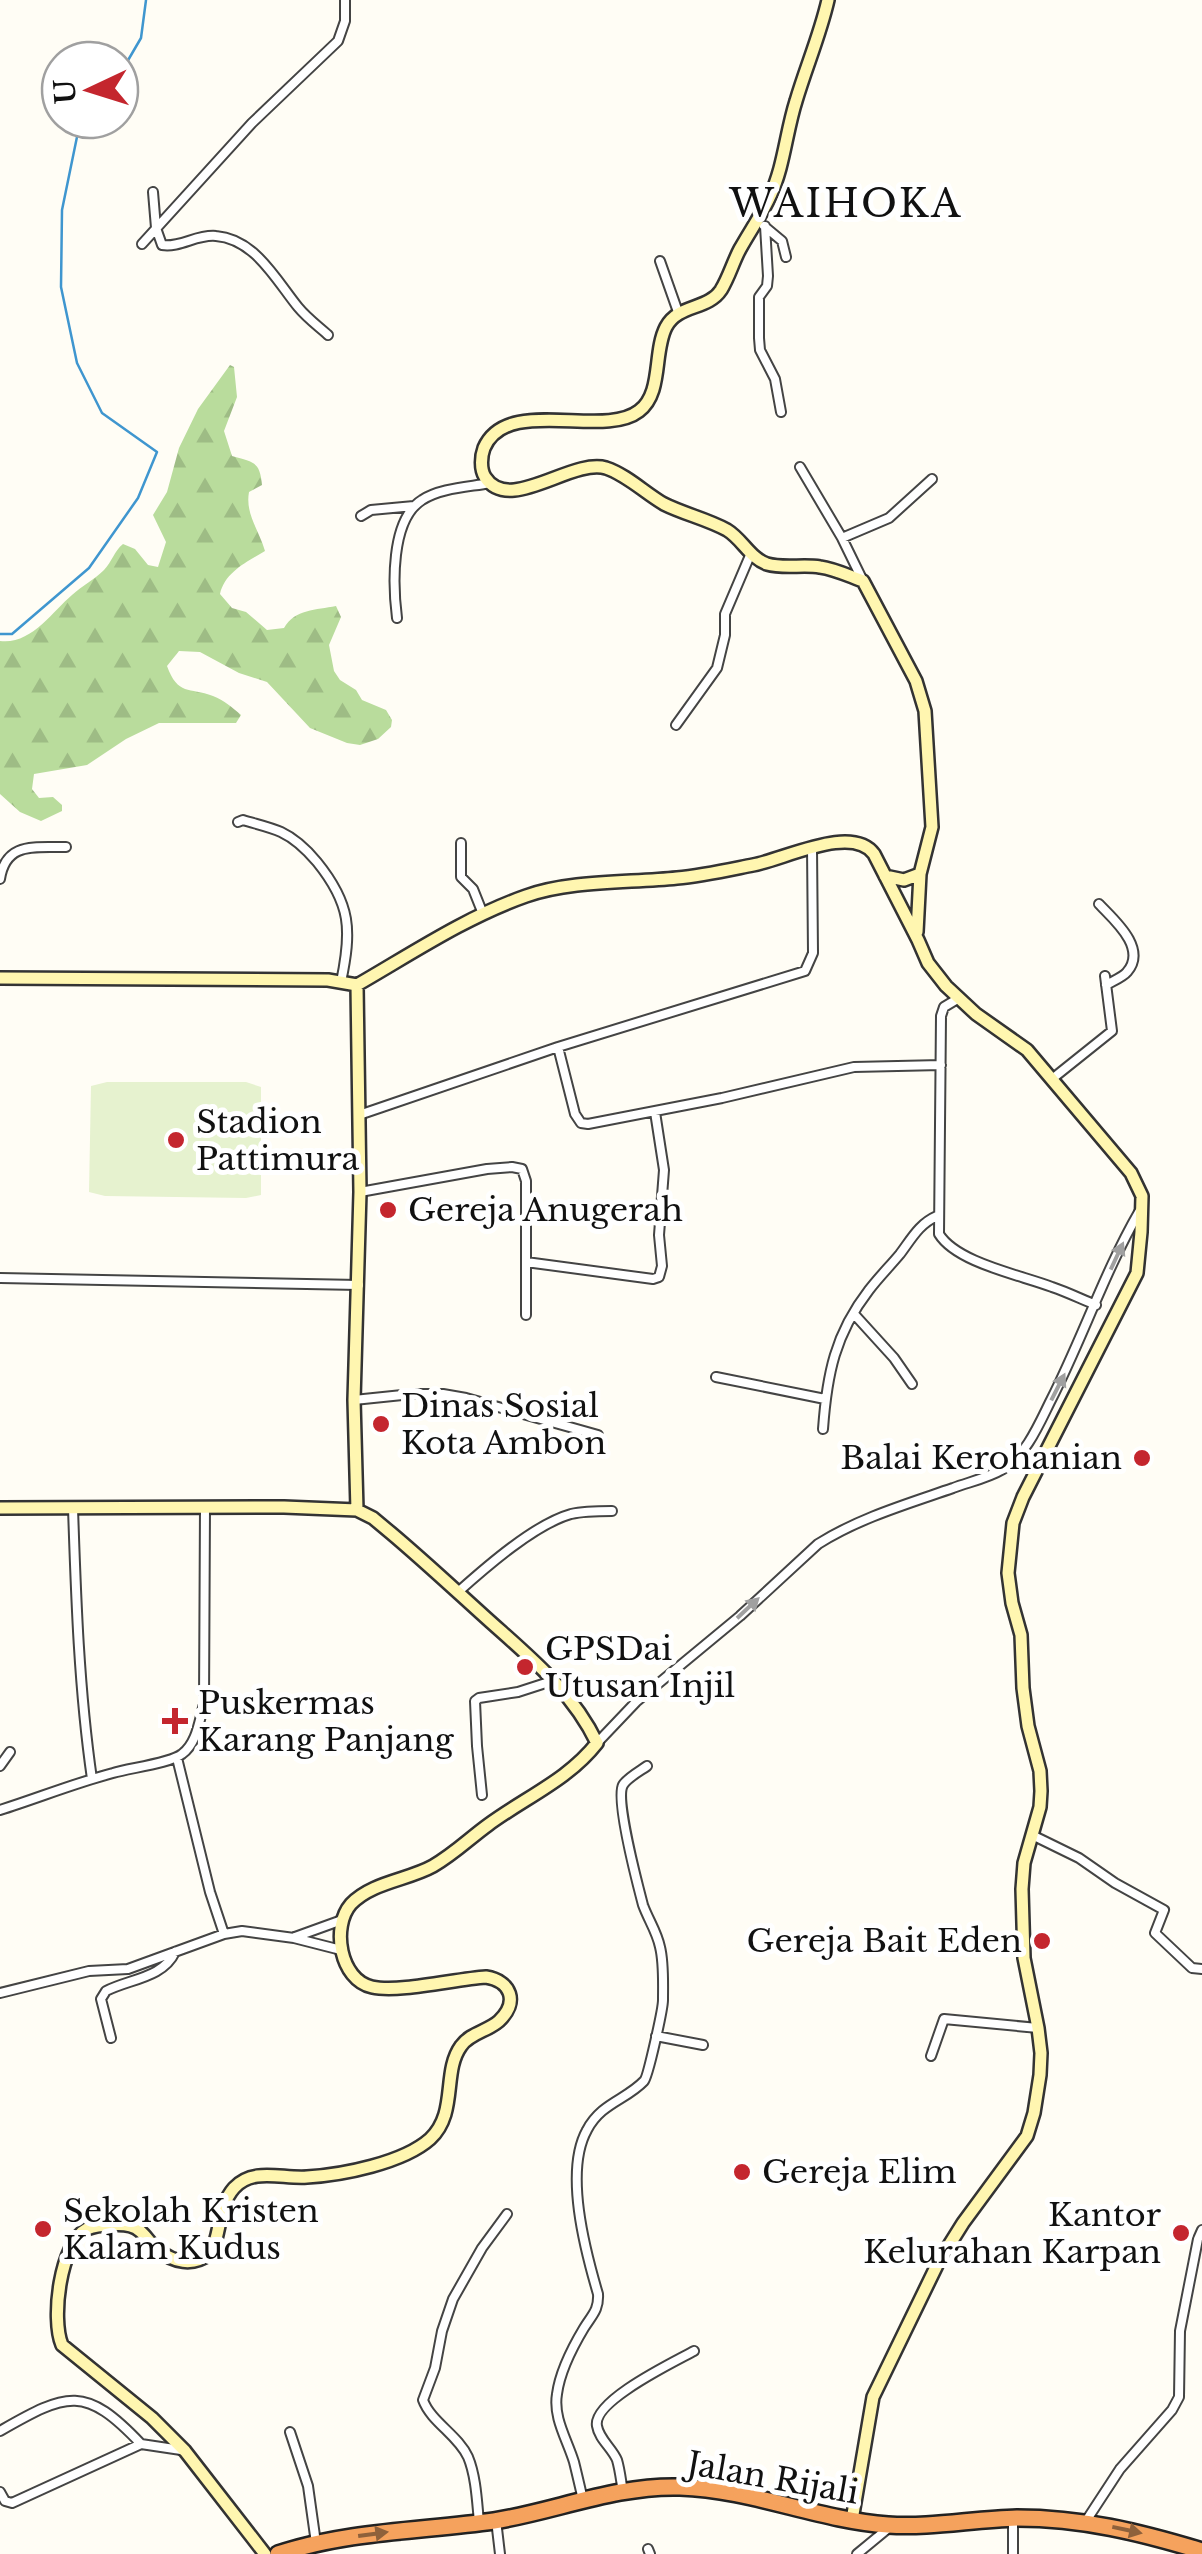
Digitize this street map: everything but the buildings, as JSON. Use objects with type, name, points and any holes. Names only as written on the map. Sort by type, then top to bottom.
[{"type":"highway","name":"Jalan Rijali","points":[[278,2554],[496,2520],[623,2492],[665,2487],[707,2490],[891,2526],[1013,2518],[1086,2522],[1202,2550]]},
{"type":"street","points":[[142,244],[252,123],[338,40],[345,21],[345,0]]},
{"type":"street","points":[[828,0],[761,223],[714,298],[672,318],[662,336],[650,396],[640,411],[614,419],[535,420],[506,427],[490,438],[482,455],[485,477],[507,490],[527,489],[570,471],[604,468],[671,508],[724,529],[767,564],[820,567],[863,581]]},
{"type":"street","points":[[153,192],[156,228],[166,248],[200,236],[234,239],[267,267],[302,312],[328,335]]},
{"type":"street","points":[[761,223],[782,241],[786,257]]},
{"type":"street","points":[[761,223],[768,276],[760,297],[759,338],[781,412]]},
{"type":"street","points":[[660,261],[678,312]]},
{"type":"street","points":[[800,466],[916,681],[925,711],[932,827],[920,874],[918,940]]},
{"type":"street","points":[[842,538],[889,518],[932,479]]},
{"type":"street","points":[[361,516],[370,510],[414,506],[432,495],[490,483]]},
{"type":"street","points":[[397,618],[396,554],[403,526],[414,506]]},
{"type":"street","points":[[676,725],[720,662],[725,614],[752,553]]},
{"type":"street","points":[[238,822],[278,830],[294,839],[334,882],[346,919],[347,953],[341,982]]},
{"type":"street","points":[[0,978],[214,978],[341,982],[357,986],[483,914],[545,890],[681,878],[774,861],[841,841],[867,845],[928,963],[959,998],[1027,1050],[1139,1188],[1142,1208],[1137,1273],[1022,1498],[1013,1524],[1008,1573],[1021,1635],[1028,1726],[1040,1771],[1040,1807],[1024,1863],[1022,1921],[1026,1978],[1038,2028],[1040,2074],[1034,2113],[1027,2136],[938,2263],[872,2397],[852,2520]]},
{"type":"street","points":[[460,843],[461,877],[473,889],[483,914]]},
{"type":"street","points":[[0,880],[11,854],[24,848],[66,847]]},
{"type":"street","points":[[359,1114],[805,971],[814,953],[812,848]]},
{"type":"street","points":[[885,876],[904,880],[920,874]]},
{"type":"street","points":[[1052,1079],[1112,1031],[1106,980],[1126,974],[1132,962],[1124,930],[1099,904]]},
{"type":"street","points":[[357,986],[357,1510]]},
{"type":"street","points":[[959,998],[942,1010],[940,1237],[959,1252],[1096,1306]]},
{"type":"street","points":[[558,1048],[575,1114],[588,1124],[854,1067],[941,1065]]},
{"type":"street","points":[[526,1262],[653,1279],[659,1276],[664,1170],[655,1112]]},
{"type":"street","points":[[360,1192],[518,1167],[526,1181],[526,1315]]},
{"type":"street","points":[[265,2554],[185,2450],[62,2344],[57,2315],[60,2283],[76,2240],[86,2230],[115,2224],[134,2227],[161,2252],[191,2264],[212,2253],[224,2204],[242,2181],[265,2174],[302,2178],[336,2174],[381,2163],[430,2139],[443,2121],[459,2048],[499,2021],[509,2004],[510,1992],[498,1979],[486,1977],[402,1987],[370,1987],[360,1982],[341,1950],[342,1920],[350,1905],[372,1890],[435,1865],[489,1824],[567,1774],[636,1702],[740,1616],[818,1544],[886,1512],[1002,1470],[1013,1461],[1038,1426],[1142,1208]]},
{"type":"street","points":[[823,1429],[834,1353],[854,1314],[922,1223],[938,1216]]},
{"type":"street","points":[[0,1278],[359,1285]]},
{"type":"street","points":[[854,1314],[912,1384]]},
{"type":"street","points":[[716,1378],[826,1399]]},
{"type":"street","points":[[354,1400],[443,1394],[598,1435]]},
{"type":"street","points":[[0,1810],[92,1779],[177,1758],[189,1748],[204,1704],[205,1507]]},
{"type":"street","points":[[0,1508],[357,1510],[392,1533],[554,1680],[581,1713],[597,1743]]},
{"type":"street","points":[[73,1508],[77,1639],[92,1779]]},
{"type":"street","points":[[458,1592],[556,1520],[573,1514],[612,1511]]},
{"type":"street","points":[[482,1795],[475,1701],[554,1680]]},
{"type":"street","points":[[0,1766],[10,1752]]},
{"type":"street","points":[[177,1758],[224,1934]]},
{"type":"street","points":[[583,2500],[556,2402],[566,2364],[598,2306],[575,2169],[589,2126],[612,2103],[646,2080],[662,2019],[662,1956],[629,1849],[621,1794],[624,1783],[647,1766]]},
{"type":"street","points":[[1032,1835],[1079,1858],[1164,1910],[1155,1932],[1192,1968],[1202,1969]]},
{"type":"street","points":[[294,1938],[342,1920]]},
{"type":"street","points":[[0,1993],[89,1971],[128,1969],[224,1934],[258,1931],[341,1950]]},
{"type":"street","points":[[111,2038],[101,1999],[106,1990],[160,1970],[170,1964],[176,1952]]},
{"type":"street","points":[[931,2056],[944,2019],[1038,2028]]},
{"type":"street","points":[[656,2036],[703,2045]]},
{"type":"street","points":[[479,2522],[468,2456],[422,2400],[435,2368],[453,2299],[507,2214]]},
{"type":"street","points":[[1086,2522],[1120,2469],[1179,2397],[1180,2332],[1202,2230]]},
{"type":"street","points":[[623,2492],[618,2462],[598,2430],[598,2416],[619,2394],[694,2351]]},
{"type":"street","points":[[0,2431],[52,2404],[79,2399],[117,2419],[142,2444]]},
{"type":"street","points":[[290,2432],[324,2546]]},
{"type":"street","points":[[0,2492],[5,2501],[12,2503],[142,2444],[185,2450]]},
{"type":"street","points":[[1013,2518],[1013,2554]]},
{"type":"street","points":[[496,2520],[500,2554]]},
{"type":"street","points":[[857,2554],[891,2526]]},
{"type":"green space","points":[[230,365],[234,367],[237,397],[224,431],[232,456],[250,461],[259,471],[262,485],[249,492],[248,500],[265,551],[232,574],[220,594],[232,608],[246,612],[267,630],[284,628],[307,611],[336,606],[341,617],[329,645],[334,671],[362,700],[386,710],[391,727],[378,739],[360,745],[347,743],[310,728],[267,682],[239,673],[200,652],[179,651],[167,666],[175,682],[225,702],[241,715],[236,723],[159,723],[87,765],[34,774],[32,789],[39,798],[53,797],[62,805],[62,811],[41,821],[20,812],[0,794],[0,641],[22,638],[40,626],[104,570],[123,544],[135,549],[148,565],[158,567],[166,542],[153,515],[167,492],[179,448],[198,409]]},
{"type":"green space","points":[[107,1082],[246,1082],[261,1087],[261,1195],[105,1196],[89,1192],[91,1086]]},
{"type":"waterway","points":[[140,40],[146,0]]},
{"type":"waterway","points":[[0,634],[12,634],[89,568],[138,498],[157,452],[102,413],[77,363],[61,287],[62,210],[76,140]]},
{"type":"place","name":"Stadion Pattimura","points":[[176,1140]]},
{"type":"place","name":"Gereja Anugerah","points":[[388,1210]]},
{"type":"place","name":"Dinas Sosial Kota Ambon","points":[[381,1424]]},
{"type":"place","name":"Balai Kerohanian","points":[[1142,1458]]},
{"type":"place","name":"GPSDai Utusan Injil","points":[[525,1667]]},
{"type":"place","name":"Puskermas Karang Panjang","points":[[175,1721]]},
{"type":"place","name":"Gereja Bait Eden","points":[[1042,1941]]},
{"type":"place","name":"Gereja Elim","points":[[742,2172]]},
{"type":"place","name":"Sekolah Kristen Kalam Kudus","points":[[43,2229]]},
{"type":"place","name":"Kantor Kelurahan Karpan","points":[[1181,2233]]},
{"type":"district","name":"WAIHOKA","points":[[846,204]]}]
